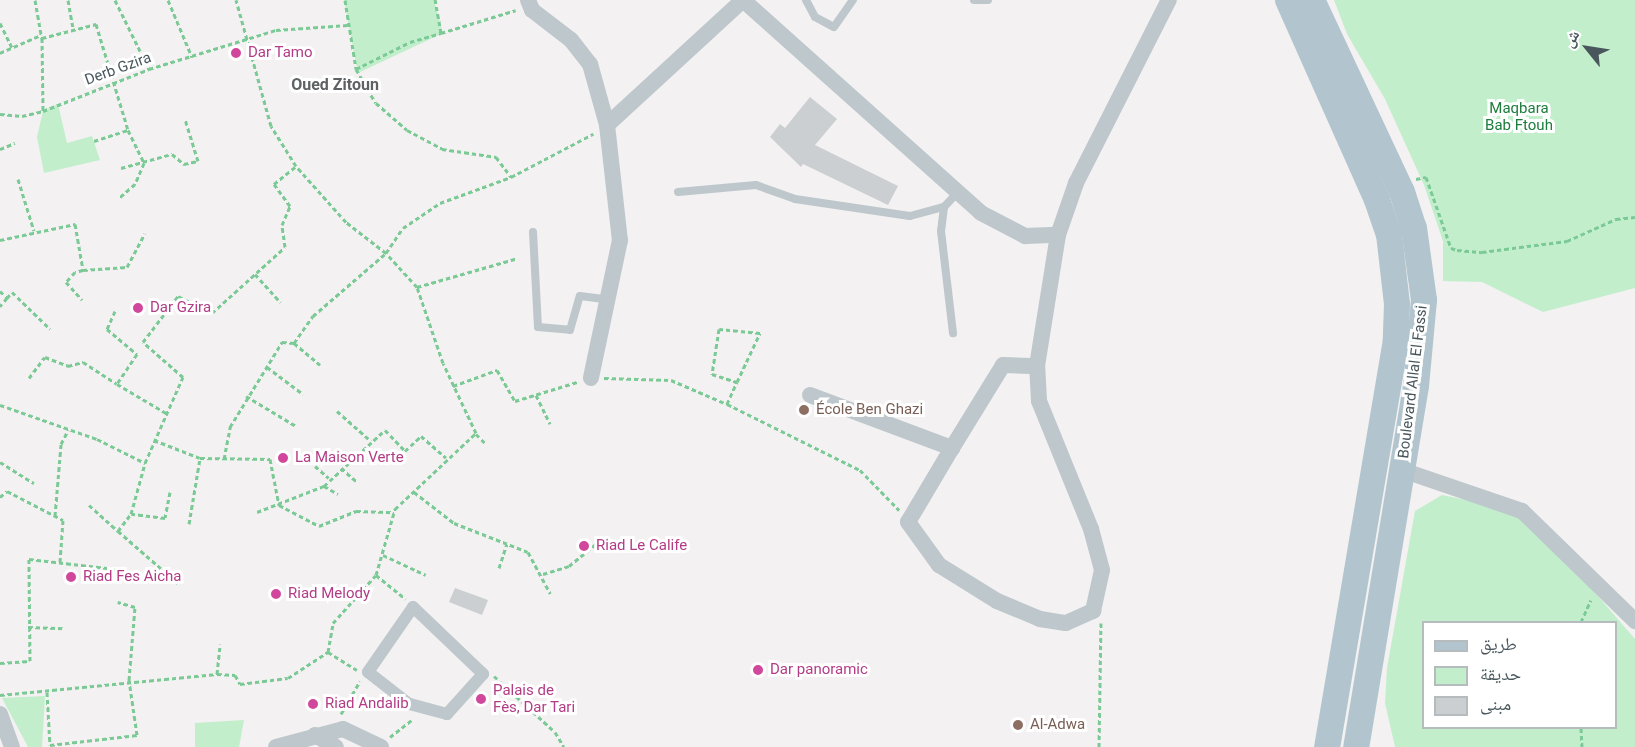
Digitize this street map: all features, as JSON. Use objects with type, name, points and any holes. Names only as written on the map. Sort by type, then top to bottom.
[{"type":"main road","name":"Boulevard Allal El Fassi","points":[[1288,0],[1377,200],[1389,234],[1396,283],[1396,340],[1327,747]]},
{"type":"main road","name":"Boulevard Allal El Fassi","points":[[1312,0],[1414,228],[1424,300],[1402,470],[1356,747]]},
{"type":"street","points":[[607,125],[743,0],[958,192],[1006,230],[1025,236],[1058,235]]},
{"type":"street","points":[[1037,366],[1003,365],[908,522],[939,565],[959,581],[1040,619],[1066,622],[1083,618],[1099,597],[1102,570],[1091,529],[1039,401],[1037,366],[1058,235],[1095,140],[1169,0]]},
{"type":"street","points":[[529,3],[586,58],[599,85],[607,125],[620,240],[591,378]]},
{"type":"street","points":[[810,395],[952,448]]},
{"type":"street","points":[[1402,470],[1522,511],[1635,621]]},
{"type":"street","points":[[413,607],[483,674],[447,714],[409,704],[368,672],[382,652],[413,607]]},
{"type":"street","points":[[0,714],[12,747]]},
{"type":"street","points":[[276,747],[343,729],[369,745]]},
{"type":"street","points":[[315,735],[336,747]]},
{"type":"lane","points":[[806,0],[815,17],[834,27],[854,0]]},
{"type":"lane","points":[[974,0],[988,0]]},
{"type":"lane","points":[[678,192],[756,185],[795,199],[910,216],[944,207],[958,192]]},
{"type":"lane","points":[[944,207],[941,231],[953,333]]},
{"type":"lane","points":[[533,232],[538,327],[570,330],[580,296],[606,299]]},
{"type":"path","points":[[35,0],[41,37],[43,111]]},
{"type":"path","points":[[69,0],[74,28]]},
{"type":"path","points":[[115,0],[149,69]]},
{"type":"path","points":[[168,0],[192,57]]},
{"type":"path","points":[[236,0],[245,41],[271,126],[297,166],[346,222],[386,253],[417,287],[453,386],[475,433],[485,443]]},
{"type":"path","points":[[345,0],[356,69],[376,103],[407,130],[442,149],[496,157],[511,177]]},
{"type":"path","points":[[435,0],[441,33]]},
{"type":"path","points":[[356,69],[410,42],[529,3]]},
{"type":"path","points":[[0,23],[12,48]]},
{"type":"path","points":[[0,53],[41,37],[96,24],[128,130],[144,163],[135,184],[119,198]]},
{"type":"path","name":"Derb Gzira","points":[[0,114],[43,111],[116,85],[149,69],[276,30],[348,25]]},
{"type":"path","points":[[121,168],[172,154],[184,164],[198,161],[185,118]]},
{"type":"path","points":[[294,343],[313,316],[386,253],[416,216],[511,177],[607,125]]},
{"type":"path","points":[[94,141],[128,130]]},
{"type":"path","points":[[0,149],[15,143]]},
{"type":"path","points":[[118,531],[131,514],[145,463],[183,374],[143,345],[145,338],[178,296],[212,313],[287,242],[281,229],[290,206],[274,184],[297,166]]},
{"type":"path","points":[[1412,179],[1426,177],[1451,248],[1457,250],[1482,252],[1567,241],[1616,219],[1635,218]]},
{"type":"path","points":[[18,178],[34,231]]},
{"type":"path","points":[[0,240],[75,224],[83,270]]},
{"type":"path","points":[[82,300],[66,282],[75,272],[127,267],[145,233]]},
{"type":"path","points":[[417,287],[519,258]]},
{"type":"path","points":[[255,274],[280,302]]},
{"type":"path","points":[[0,291],[7,298]]},
{"type":"path","points":[[0,306],[12,292],[50,329]]},
{"type":"path","points":[[115,311],[107,329],[137,354],[117,384]]},
{"type":"path","points":[[727,404],[760,333],[720,329],[712,374],[737,382]]},
{"type":"path","points":[[224,459],[230,427],[246,396],[284,340],[294,343],[320,365]]},
{"type":"path","points":[[29,378],[45,357],[68,366],[83,362],[166,413]]},
{"type":"path","points":[[267,367],[303,394]]},
{"type":"path","points":[[453,386],[494,370],[513,400],[591,378],[671,380],[727,404],[860,470],[908,522]]},
{"type":"path","points":[[536,395],[550,424]]},
{"type":"path","points":[[246,396],[296,426]]},
{"type":"path","points":[[0,407],[68,429],[145,463]]},
{"type":"path","points":[[337,411],[371,441]]},
{"type":"path","points":[[55,516],[61,444],[68,429]]},
{"type":"path","points":[[257,512],[324,486],[329,478],[385,430],[405,451],[421,436],[446,458]]},
{"type":"path","points":[[0,695],[47,692],[129,680],[217,674],[235,675],[240,684],[288,678],[328,652],[333,623],[376,574],[394,512],[446,458],[475,433]]},
{"type":"path","points":[[154,440],[200,459],[270,459],[279,505]]},
{"type":"path","points":[[189,524],[200,459]]},
{"type":"path","points":[[0,462],[34,483]]},
{"type":"path","points":[[315,466],[329,478]]},
{"type":"path","points":[[341,468],[356,481]]},
{"type":"path","points":[[324,486],[338,494]]},
{"type":"path","points":[[0,497],[7,491],[63,520],[60,562]]},
{"type":"path","points":[[131,514],[165,518],[170,492]]},
{"type":"path","points":[[414,492],[454,523],[528,552],[543,574],[550,592]]},
{"type":"path","points":[[89,505],[180,585]]},
{"type":"path","points":[[279,505],[322,526],[356,511],[394,512]]},
{"type":"path","points":[[543,574],[568,566],[602,539]]},
{"type":"path","points":[[499,568],[507,544]]},
{"type":"path","points":[[383,555],[426,575]]},
{"type":"path","points":[[0,663],[30,661],[29,560],[115,569]]},
{"type":"path","points":[[376,574],[411,603]]},
{"type":"path","points":[[1581,621],[1590,602],[1604,589]]},
{"type":"path","points":[[1099,597],[1104,651],[1099,747]]},
{"type":"path","points":[[47,692],[50,745],[137,735],[129,680],[135,607],[118,602]]},
{"type":"path","points":[[28,627],[64,628]]},
{"type":"path","points":[[217,674],[220,644]]},
{"type":"path","points":[[328,652],[363,674]]},
{"type":"path","points":[[1581,729],[1582,747]]},
{"type":"green space","points":[[344,0],[434,0],[443,33],[358,73]]},
{"type":"green space","name":"Maqbara Bab Ftouh","points":[[1334,0],[1635,0],[1635,288],[1543,312],[1482,282],[1443,281],[1443,241],[1424,185],[1385,99],[1347,34]]},
{"type":"green space","points":[[58,104],[67,143],[92,136],[100,160],[44,173],[37,137],[43,111]]},
{"type":"green space","points":[[1442,495],[1516,510],[1540,529],[1635,639],[1635,747],[1395,747],[1385,703],[1387,668],[1415,511]]},
{"type":"green space","points":[[45,696],[42,747],[28,747],[2,698]]},
{"type":"green space","points":[[244,720],[239,747],[195,747],[195,723]]},
{"type":"building","points":[[810,97],[837,119],[815,145],[898,186],[888,205],[803,164],[801,167],[770,137],[780,124],[785,128]]},
{"type":"building","points":[[455,588],[488,600],[482,615],[449,602]]},
{"type":"place","name":"Dar Tamo","points":[[236,53]]},
{"type":"place","name":"Dar Gzira","points":[[138,308]]},
{"type":"place","name":"École Ben Ghazi","points":[[804,410]]},
{"type":"place","name":"La Maison Verte","points":[[283,458]]},
{"type":"place","name":"Riad Le Calife","points":[[584,546]]},
{"type":"place","name":"Riad Fes Aicha","points":[[71,577]]},
{"type":"place","name":"Riad Melody","points":[[276,594]]},
{"type":"place","name":"Dar panoramic","points":[[758,670]]},
{"type":"place","name":"Palais de Fès, Dar Tari","points":[[481,699]]},
{"type":"place","name":"Riad Andalib","points":[[313,704]]},
{"type":"place","name":"Al-Adwa","points":[[1018,725]]},
{"type":"district","name":"Oued Zitoun","points":[[335,85]]}]
